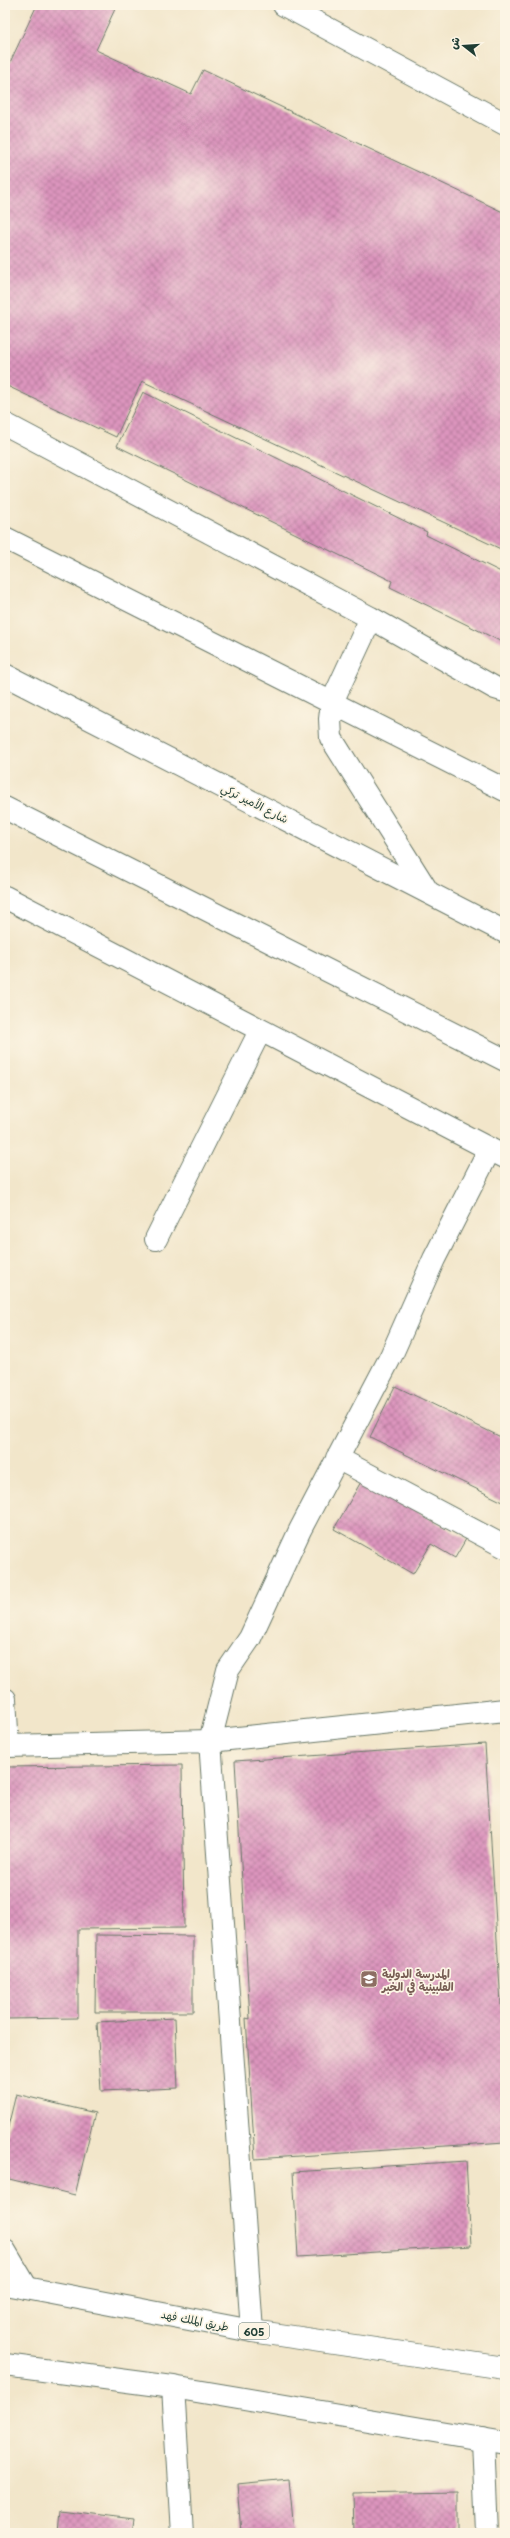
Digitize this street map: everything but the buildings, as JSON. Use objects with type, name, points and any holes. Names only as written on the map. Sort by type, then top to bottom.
[{"type":"main road","points":[[284,5],[505,124]]},
{"type":"main road","points":[[5,424],[371,618],[495,688],[505,691]]},
{"type":"main road","points":[[5,538],[505,790]]},
{"type":"main road","points":[[371,618],[332,702],[330,719],[332,738],[428,892]]},
{"type":"main road","name":"شارع الأمير تركي","points":[[5,675],[505,932]]},
{"type":"main road","points":[[5,808],[505,1060]]},
{"type":"main road","points":[[5,897],[497,1153],[434,1259],[391,1356],[337,1458],[250,1638],[228,1670],[210,1741],[252,2331]]},
{"type":"main road","points":[[156,1239],[260,1031]]},
{"type":"main road","points":[[337,1458],[505,1547]]},
{"type":"main road","points":[[5,1699],[6,1746],[210,1741],[505,1710]]},
{"type":"main road","points":[[5,2251],[27,2288]]},
{"type":"main road","name":"طريق الملك فهد","points":[[5,2284],[252,2331],[505,2368]]},
{"type":"main road","points":[[5,2365],[173,2387],[505,2443]]},
{"type":"main road","points":[[173,2387],[182,2533]]},
{"type":"main road","points":[[483,2439],[487,2533]]},
{"type":"place","name":"المدرسة الدولية الفلبينية في الخبر","points":[[369,1979]]}]
